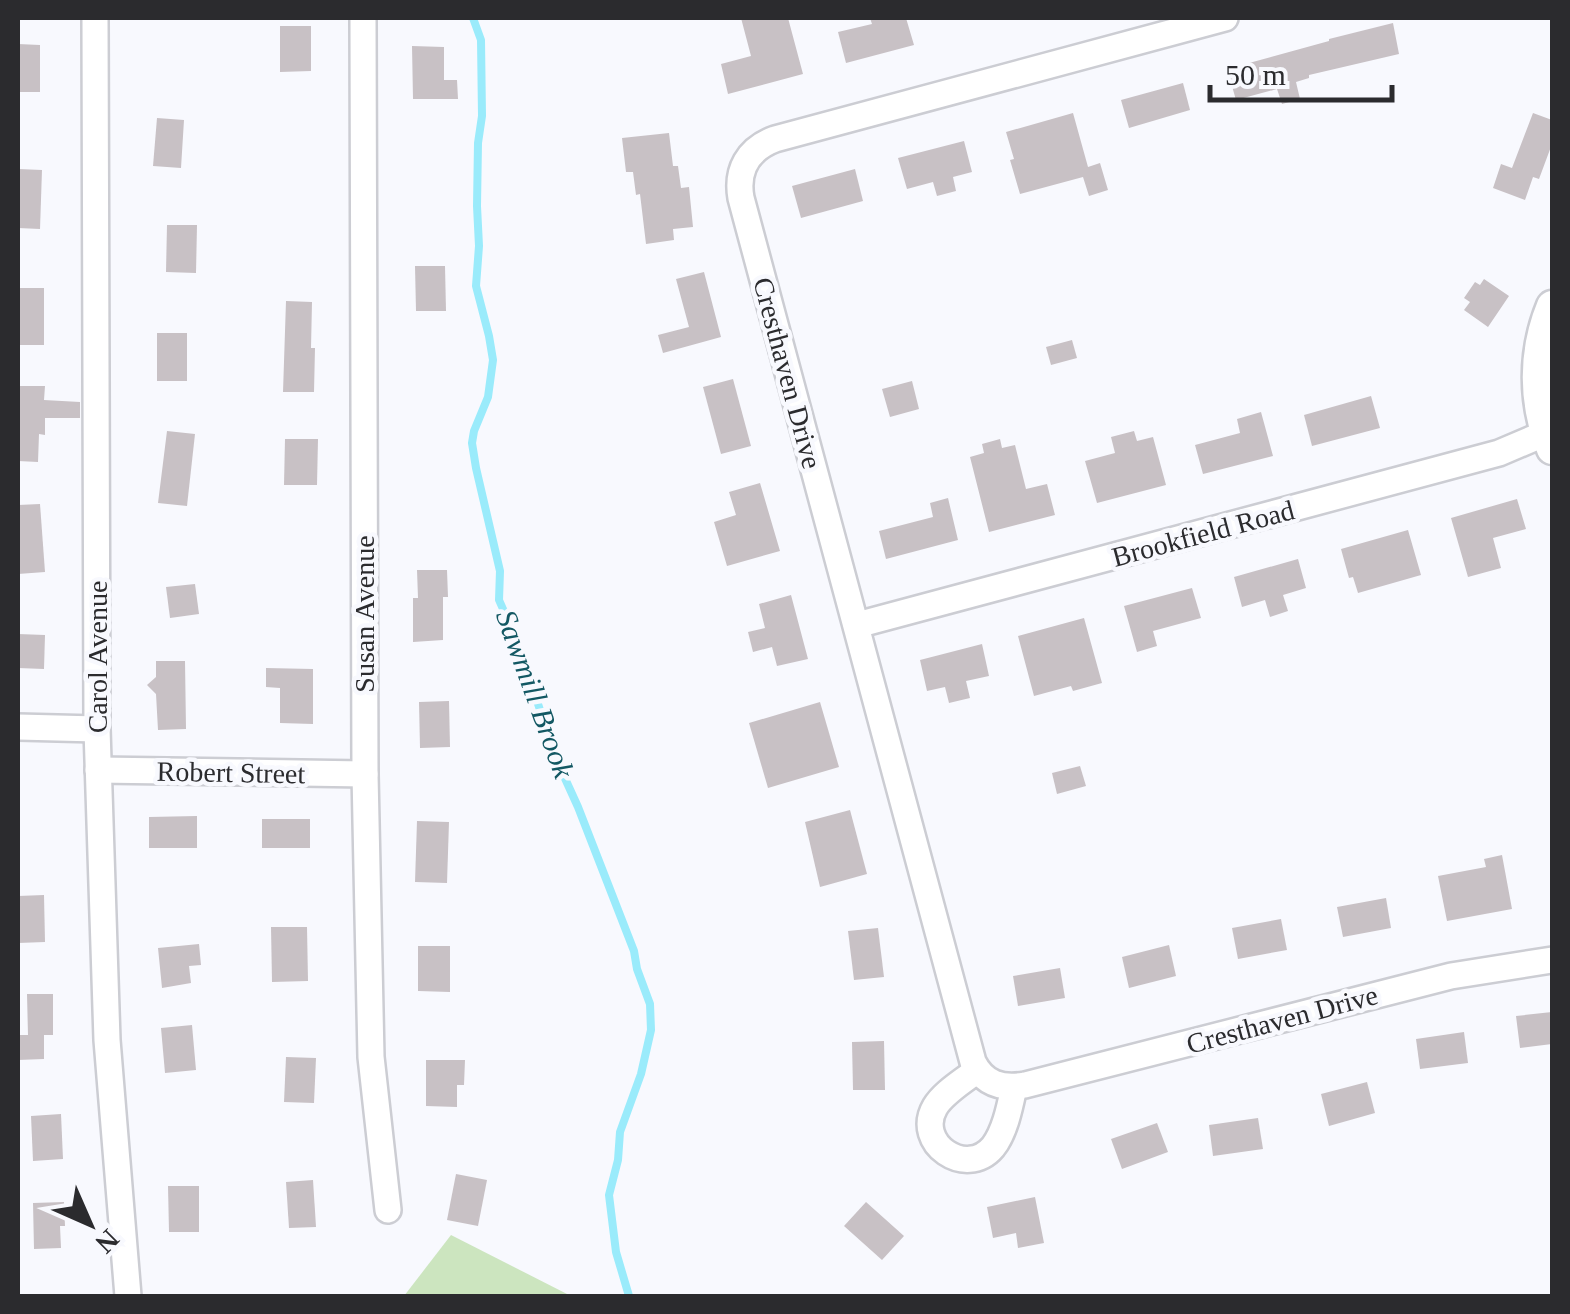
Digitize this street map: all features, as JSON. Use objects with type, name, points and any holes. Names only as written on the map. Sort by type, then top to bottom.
[{"type":"street","name":"Carol Avenue","points":[[95,18],[98,770],[107,1040],[128,1296]]},
{"type":"street","name":"Susan Avenue","points":[[363,18],[364,774],[371,1058],[388,1210]]},
{"type":"street","name":"Cresthaven Drive","points":[[977,1070],[739,192],[740,173],[758,147],[775,139],[1225,18]]},
{"type":"street","points":[[1549,441],[1538,387],[1538,362],[1552,306]]},
{"type":"street","name":"Brookfield Road","points":[[856,625],[1549,441]]},
{"type":"street","points":[[18,727],[97,728]]},
{"type":"street","name":"Robert Street","points":[[98,770],[364,774]]},
{"type":"street","name":"Cresthaven Drive","points":[[1014,1087],[1451,976],[1552,960]]},
{"type":"street","points":[[977,1070],[998,1085],[1014,1087],[991,1150],[972,1160],[952,1157],[936,1144],[931,1118],[941,1100],[977,1070]]},
{"type":"green space","points":[[451,1235],[571,1296],[404,1296]]},
{"type":"building","points":[[741,18],[788,18],[803,74],[728,94],[721,64],[751,56]]},
{"type":"building","points":[[870,18],[906,18],[914,45],[846,63],[838,32],[872,24]]},
{"type":"building","points":[[1393,23],[1399,54],[1309,75],[1296,82],[1300,99],[1282,104],[1277,89],[1236,100],[1227,69]]},
{"type":"building","points":[[280,26],[311,26],[311,71],[280,72]]},
{"type":"building","points":[[18,44],[40,45],[40,92],[18,92]]},
{"type":"building","points":[[412,46],[444,47],[444,80],[457,80],[458,99],[413,99]]},
{"type":"building","points":[[1183,83],[1190,110],[1129,128],[1121,100]]},
{"type":"building","points":[[1073,113],[1088,167],[1100,163],[1108,190],[1089,196],[1083,177],[1020,194],[1006,132]]},
{"type":"building","points":[[1533,113],[1552,120],[1552,144],[1539,179],[1533,177],[1525,200],[1493,188],[1501,164],[1512,168]]},
{"type":"building","points":[[157,118],[184,120],[181,168],[153,166]]},
{"type":"building","points":[[669,133],[673,166],[678,166],[681,188],[689,187],[693,227],[673,229],[674,240],[646,244],[640,194],[636,195],[633,172],[626,172],[622,138]]},
{"type":"building","points":[[964,141],[972,172],[953,177],[956,191],[937,196],[933,182],[907,189],[898,158]]},
{"type":"building","points":[[18,169],[42,170],[40,229],[18,228]]},
{"type":"building","points":[[855,169],[863,201],[801,218],[792,186]]},
{"type":"building","points":[[167,225],[197,225],[196,273],[166,272]]},
{"type":"building","points":[[415,266],[445,266],[446,311],[416,311]]},
{"type":"building","points":[[704,272],[721,337],[663,353],[658,335],[689,327],[676,279]]},
{"type":"building","points":[[1484,279],[1509,296],[1488,327],[1464,310],[1470,302],[1464,298],[1475,282],[1480,285]]},
{"type":"building","points":[[18,288],[44,288],[44,345],[18,345]]},
{"type":"building","points":[[286,301],[312,302],[314,392],[283,392]]},
{"type":"building","points":[[157,333],[187,333],[187,381],[157,381]]},
{"type":"building","points":[[1072,340],[1077,358],[1051,365],[1046,347]]},
{"type":"building","points":[[733,379],[751,446],[721,454],[703,387]]},
{"type":"building","points":[[912,381],[919,409],[890,417],[882,389]]},
{"type":"building","points":[[18,386],[45,386],[44,400],[80,402],[80,418],[45,418],[45,435],[39,434],[38,462],[18,461]]},
{"type":"building","points":[[1371,396],[1380,428],[1312,446],[1304,415]]},
{"type":"building","points":[[1261,412],[1273,456],[1203,474],[1195,445],[1240,433],[1237,419]]},
{"type":"building","points":[[167,431],[195,434],[187,506],[158,503]]},
{"type":"building","points":[[1134,431],[1137,441],[1153,437],[1166,485],[1097,503],[1085,461],[1115,453],[1111,437]]},
{"type":"building","points":[[285,439],[318,439],[317,485],[284,485]]},
{"type":"building","points":[[1000,439],[1002,448],[1015,445],[1026,489],[1047,484],[1055,515],[989,532],[970,457],[984,453],[982,444]]},
{"type":"building","points":[[760,483],[780,551],[727,566],[714,522],[736,515],[729,492]]},
{"type":"building","points":[[948,498],[958,540],[886,559],[879,531],[933,517],[930,503]]},
{"type":"building","points":[[1517,499],[1526,529],[1493,538],[1501,568],[1468,577],[1451,518]]},
{"type":"building","points":[[40,504],[45,572],[18,574],[18,505]]},
{"type":"building","points":[[1408,530],[1421,575],[1358,593],[1341,549]]},
{"type":"building","points":[[1298,559],[1306,588],[1283,595],[1288,611],[1270,617],[1265,600],[1242,607],[1234,577]]},
{"type":"building","points":[[417,570],[447,570],[443,640],[413,642]]},
{"type":"building","points":[[195,584],[199,614],[170,618],[166,587]]},
{"type":"building","points":[[1192,588],[1201,618],[1153,631],[1157,646],[1137,652],[1124,606]]},
{"type":"building","points":[[791,595],[808,659],[777,666],[772,647],[753,652],[748,632],[765,628],[759,604]]},
{"type":"building","points":[[1084,618],[1102,683],[1034,696],[1018,636]]},
{"type":"building","points":[[18,634],[45,635],[44,669],[18,668]]},
{"type":"building","points":[[982,644],[989,676],[966,681],[970,698],[949,703],[945,687],[927,691],[920,660]]},
{"type":"building","points":[[156,661],[185,661],[186,729],[158,730],[156,694],[147,685],[156,677]]},
{"type":"building","points":[[266,668],[313,669],[313,724],[280,723],[280,688],[266,687]]},
{"type":"building","points":[[449,701],[450,747],[420,748],[419,702]]},
{"type":"building","points":[[820,702],[839,767],[768,788],[749,723]]},
{"type":"building","points":[[1080,766],[1086,786],[1057,794],[1052,773]]},
{"type":"building","points":[[850,810],[867,874],[820,887],[805,822]]},
{"type":"building","points":[[197,816],[197,848],[149,848],[149,817]]},
{"type":"building","points":[[262,819],[310,819],[310,848],[262,848]]},
{"type":"building","points":[[417,821],[449,822],[447,883],[415,882]]},
{"type":"building","points":[[1502,855],[1512,909],[1447,921],[1438,876],[1486,867],[1484,859]]},
{"type":"building","points":[[44,895],[45,942],[18,943],[18,896]]},
{"type":"building","points":[[1386,898],[1391,928],[1343,937],[1337,907]]},
{"type":"building","points":[[1281,919],[1287,950],[1238,959],[1232,928]]},
{"type":"building","points":[[271,927],[307,927],[308,981],[272,982]]},
{"type":"building","points":[[878,928],[884,977],[854,980],[848,931]]},
{"type":"building","points":[[199,944],[201,965],[189,966],[191,983],[162,988],[158,948]]},
{"type":"building","points":[[1169,945],[1176,976],[1129,988],[1122,957]]},
{"type":"building","points":[[418,946],[450,946],[450,992],[418,991]]},
{"type":"building","points":[[1060,968],[1065,998],[1018,1006],[1013,976]]},
{"type":"building","points":[[27,994],[53,994],[53,1035],[44,1035],[44,1059],[18,1060],[18,1035],[28,1035]]},
{"type":"building","points":[[1552,1012],[1552,1044],[1520,1048],[1516,1016]]},
{"type":"building","points":[[192,1025],[196,1070],[165,1073],[161,1028]]},
{"type":"building","points":[[1464,1032],[1468,1063],[1420,1069],[1416,1039]]},
{"type":"building","points":[[884,1041],[885,1090],[853,1090],[852,1042]]},
{"type":"building","points":[[286,1057],[316,1058],[314,1103],[284,1102]]},
{"type":"building","points":[[426,1060],[465,1060],[464,1085],[457,1085],[457,1107],[426,1106]]},
{"type":"building","points":[[1367,1082],[1375,1113],[1329,1126],[1321,1094]]},
{"type":"building","points":[[61,1114],[63,1159],[33,1161],[31,1116]]},
{"type":"building","points":[[1258,1118],[1263,1149],[1213,1156],[1209,1125]]},
{"type":"building","points":[[1157,1123],[1168,1152],[1122,1169],[1111,1139]]},
{"type":"building","points":[[456,1174],[487,1180],[478,1226],[447,1220]]},
{"type":"building","points":[[313,1180],[316,1227],[289,1228],[286,1182]]},
{"type":"building","points":[[168,1186],[199,1186],[199,1232],[169,1232]]},
{"type":"building","points":[[1035,1197],[1044,1243],[1018,1248],[1016,1233],[993,1238],[987,1207]]},
{"type":"building","points":[[64,1202],[61,1248],[34,1249],[33,1203]]},
{"type":"building","points":[[866,1202],[904,1236],[882,1260],[844,1226]]},
{"type":"waterway","name":"Sawmill Brook","points":[[473,18],[481,40],[482,116],[478,143],[476,286],[493,360],[488,397],[472,443],[500,571],[499,600],[558,763],[634,951],[650,1004],[651,1030],[641,1074],[620,1132],[609,1195],[616,1252],[629,1296]]}]
